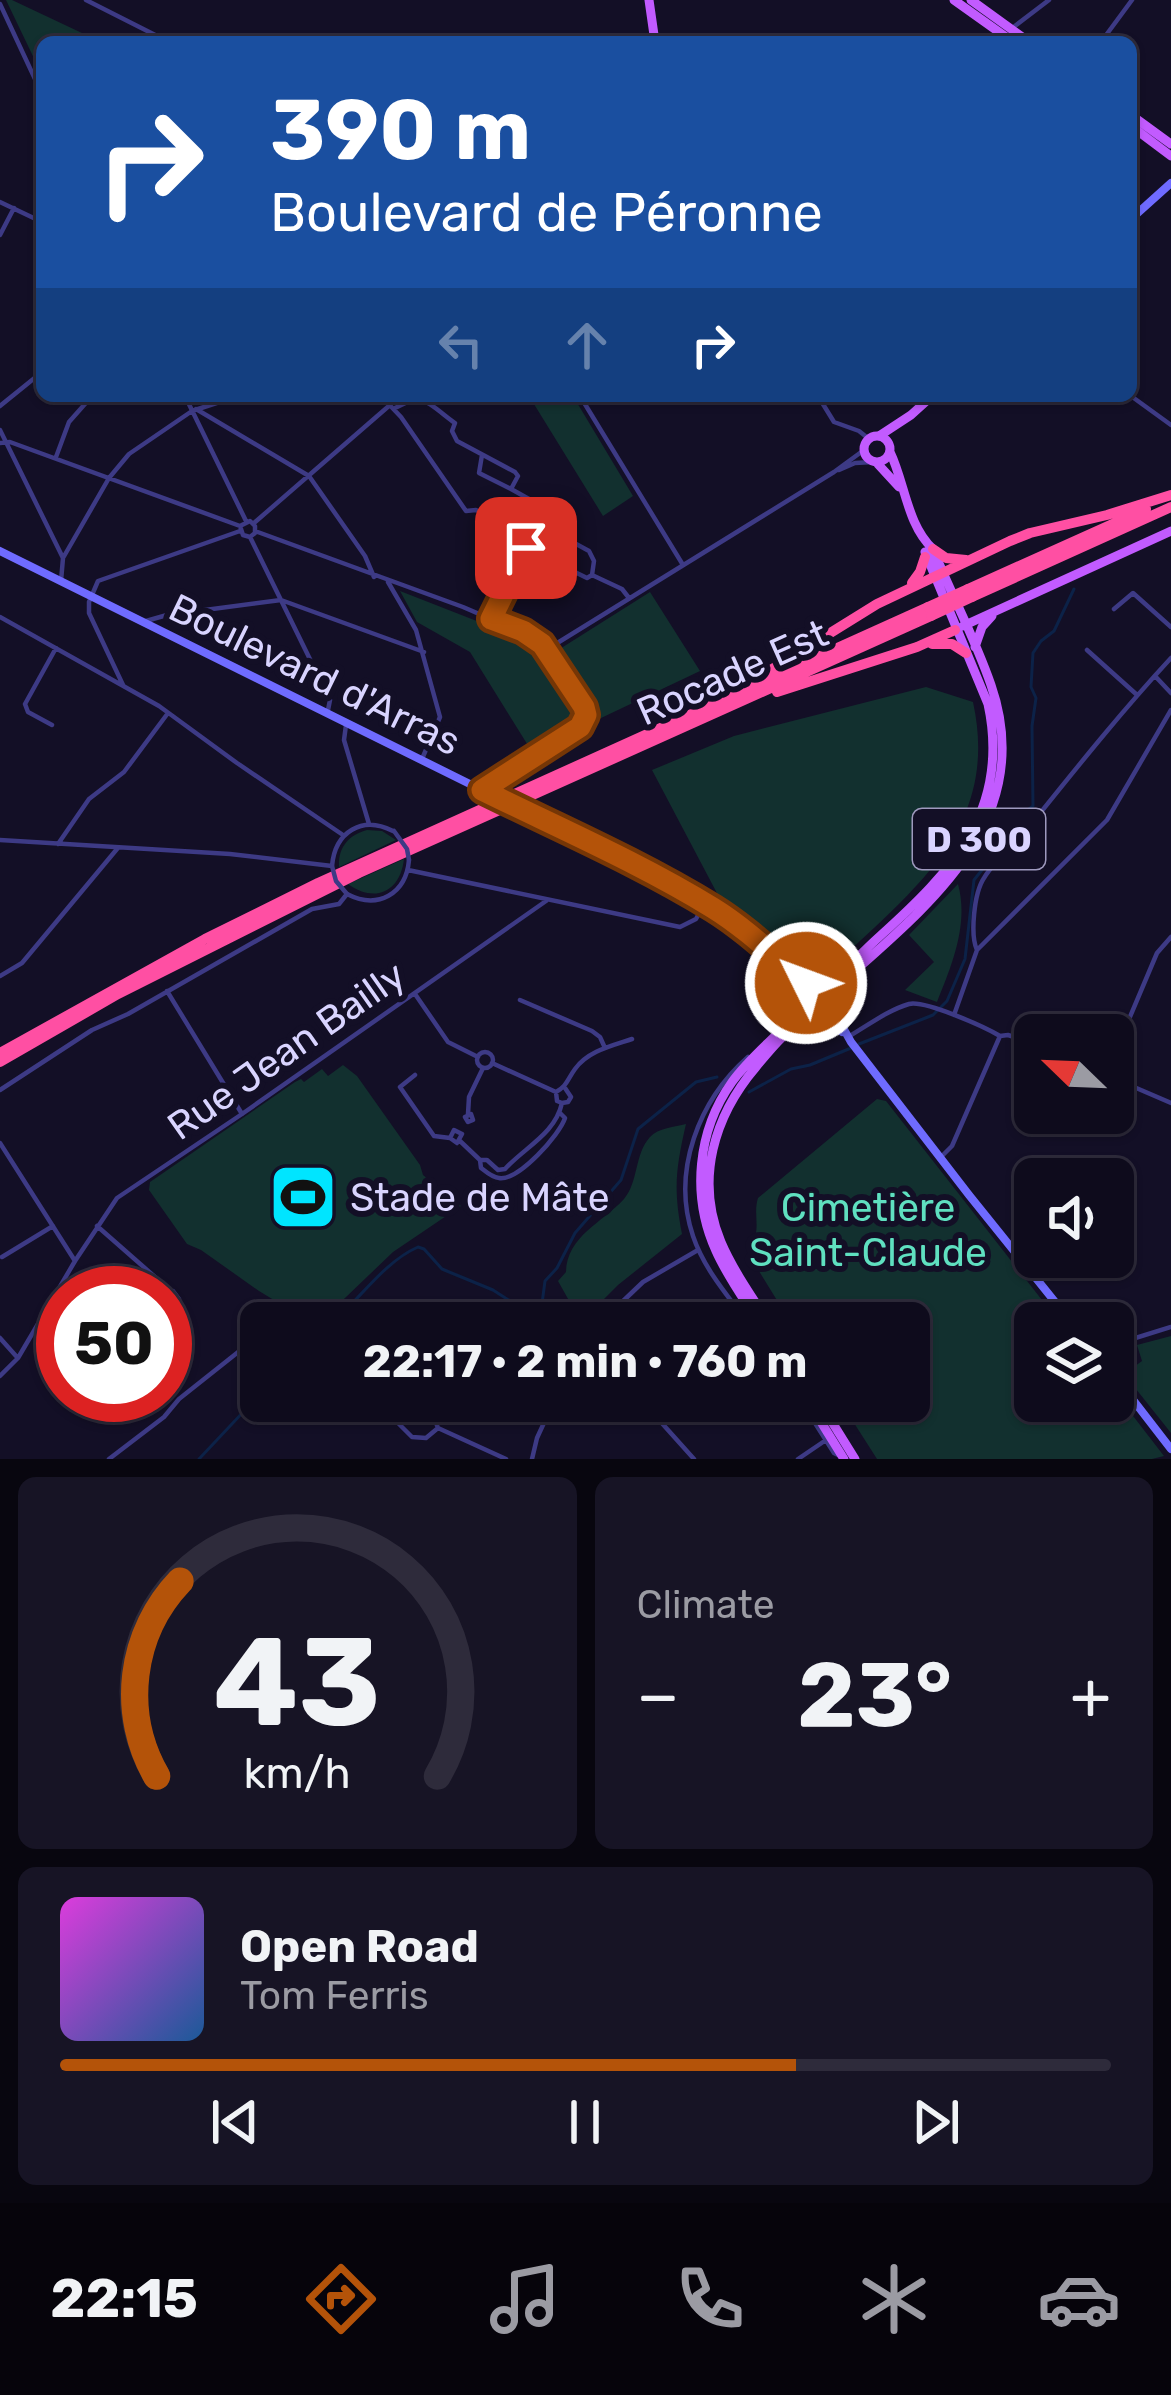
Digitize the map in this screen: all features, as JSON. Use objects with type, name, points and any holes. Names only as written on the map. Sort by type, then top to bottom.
[{"type":"highway","name":"Rocade Est","points":[[0,1062],[118,994],[320,892],[1168,501]]},
{"type":"highway","points":[[747,688],[905,589],[1030,533],[1142,511]]},
{"type":"highway","points":[[905,589],[918,577],[928,549],[946,558],[970,560]]},
{"type":"highway","name":"Rocade Est","points":[[0,1053],[107,991],[318,883],[747,688],[930,611]]},
{"type":"highway","points":[[728,706],[917,647],[961,627]]},
{"type":"highway","points":[[917,647],[945,643],[970,650]]},
{"type":"main road","points":[[955,0],[1006,36]]},
{"type":"main road","points":[[970,0],[1007,36]]},
{"type":"main road","points":[[647,4],[654,36]]},
{"type":"main road","points":[[1137,119],[1171,144]]},
{"type":"main road","points":[[1137,130],[1171,156]]},
{"type":"main road","points":[[1137,214],[1171,184]]},
{"type":"main road","points":[[902,491],[866,456],[870,442],[925,402]]},
{"type":"main road","points":[[874,462],[884,460],[911,415]]},
{"type":"main road","points":[[870,442],[886,439],[938,576]]},
{"type":"main road","points":[[961,627],[1171,531]]},
{"type":"main road","name":"Boulevard d'Arras","points":[[0,550],[661,878],[755,938],[807,990]]},
{"type":"main road","name":"D 300","points":[[830,997],[945,873],[979,820],[992,769],[988,704],[938,576]]},
{"type":"main road","points":[[970,650],[990,618],[1032,596]]},
{"type":"main road","points":[[756,1302],[718,1233],[711,1200],[712,1153],[737,1089],[782,1036],[807,990],[830,997],[852,1042],[1055,1302]]},
{"type":"main road","points":[[746,1302],[708,1230],[701,1192],[702,1160],[712,1120],[729,1086],[782,1036],[817,1017],[830,997]]},
{"type":"main road","points":[[802,1006],[852,1042]]},
{"type":"main road","points":[[1134,1401],[1171,1449]]},
{"type":"main road","points":[[819,1422],[843,1457]]},
{"type":"main road","points":[[832,1422],[855,1459]]},
{"type":"street","points":[[86,0],[157,36]]},
{"type":"street","points":[[1011,36],[1049,0]]},
{"type":"street","points":[[1105,36],[1132,0]]},
{"type":"street","points":[[0,4],[36,81]]},
{"type":"street","points":[[0,202],[36,219]]},
{"type":"street","points":[[0,236],[14,208]]},
{"type":"street","points":[[0,406],[36,376]]},
{"type":"street","points":[[1137,400],[1171,425]]},
{"type":"street","points":[[56,459],[68,422],[86,402]]},
{"type":"street","points":[[189,402],[330,700],[328,714]]},
{"type":"street","points":[[61,580],[63,558],[109,478],[129,454],[194,410],[219,402]]},
{"type":"street","points":[[388,402],[466,512],[476,510],[520,531],[526,548],[587,578],[592,574],[594,561],[589,551],[533,516],[535,508],[529,499],[479,473],[482,455]]},
{"type":"street","points":[[123,685],[89,613],[98,581],[248,528],[393,406],[404,402]]},
{"type":"street","points":[[426,402],[455,423],[452,431],[457,441],[515,472],[518,476],[511,489]]},
{"type":"street","points":[[584,402],[683,565]]},
{"type":"street","points":[[546,650],[834,472],[870,442],[858,431],[834,422],[822,402]]},
{"type":"street","points":[[194,410],[309,476],[365,556],[374,577]]},
{"type":"street","points":[[0,430],[63,558]]},
{"type":"street","points":[[3,443],[248,528],[535,638],[586,715],[580,727],[486,792]]},
{"type":"street","points":[[834,472],[874,462]]},
{"type":"street","points":[[491,619],[526,548]]},
{"type":"street","points":[[592,574],[622,589],[629,598]]},
{"type":"street","points":[[388,582],[416,630],[440,717],[421,761]]},
{"type":"street","points":[[1114,609],[1133,593],[1171,627]]},
{"type":"street","points":[[142,622],[281,600],[424,652]]},
{"type":"street","points":[[0,617],[168,713],[343,835]]},
{"type":"street","points":[[52,724],[28,712],[25,704],[56,648]]},
{"type":"street","points":[[1088,650],[1136,694]]},
{"type":"street","points":[[977,950],[972,938],[984,878],[1171,658]]},
{"type":"street","points":[[1155,676],[1171,693]]},
{"type":"street","points":[[950,1014],[977,950],[1107,820],[1171,710]]},
{"type":"street","points":[[58,844],[89,799],[124,772],[168,713]]},
{"type":"street","points":[[346,724],[344,740],[369,824]]},
{"type":"street","points":[[369,824],[394,831],[409,860],[396,892],[381,900],[364,901],[347,894],[332,866],[334,849],[343,835],[369,824]]},
{"type":"street","points":[[2,843],[230,854],[332,866]]},
{"type":"street","points":[[0,976],[22,963],[118,847]]},
{"type":"street","points":[[408,870],[680,926],[695,919],[705,903]]},
{"type":"street","points":[[0,1090],[92,1030],[312,909],[339,904],[347,894]]},
{"type":"street","name":"Rue Jean Bailly","points":[[0,1376],[18,1358],[117,1198],[546,901]]},
{"type":"street","points":[[1131,1014],[1157,952],[1171,937]]},
{"type":"street","points":[[166,992],[242,1114]]},
{"type":"street","points":[[415,994],[448,1042],[478,1058]]},
{"type":"street","points":[[520,1000],[592,1031],[605,1048]]},
{"type":"street","points":[[852,1042],[902,1007],[917,1003],[1000,1036],[1014,1037]]},
{"type":"street","points":[[732,1302],[711,1273],[691,1232],[688,1161],[705,1111],[727,1077],[782,1036]]},
{"type":"street","points":[[941,1157],[952,1146],[1000,1036]]},
{"type":"street","points":[[565,1088],[589,1055],[632,1039]]},
{"type":"street","points":[[483,1068],[478,1058],[483,1053],[489,1054],[492,1064]]},
{"type":"street","points":[[460,1131],[468,1118],[469,1097],[483,1068],[492,1064],[556,1093]]},
{"type":"street","points":[[415,1075],[400,1088],[434,1136],[460,1142],[480,1160],[484,1172],[500,1179],[518,1172],[563,1126],[566,1121],[560,1113]]},
{"type":"street","points":[[1134,1087],[1171,1103]]},
{"type":"street","points":[[565,1088],[571,1097],[562,1103],[556,1093],[565,1088]]},
{"type":"street","points":[[480,1160],[505,1169],[549,1130],[562,1103]]},
{"type":"street","points":[[450,1138],[452,1131],[460,1131]]},
{"type":"street","points":[[460,1131],[460,1142]]},
{"type":"street","points":[[0,1144],[75,1261]]},
{"type":"street","points":[[0,1161],[8,1156]]},
{"type":"street","points":[[2,1257],[53,1226]]},
{"type":"street","points":[[97,1226],[137,1266]]},
{"type":"street","points":[[621,1302],[698,1250]]},
{"type":"street","points":[[1134,1338],[1171,1327]]},
{"type":"street","points":[[0,1338],[18,1358]]},
{"type":"street","points":[[109,1459],[240,1351]]},
{"type":"street","points":[[397,1422],[412,1437],[426,1438],[438,1428]]},
{"type":"street","points":[[436,1422],[438,1428],[506,1459]]},
{"type":"street","points":[[532,1459],[544,1422]]},
{"type":"street","points":[[661,1422],[694,1459]]},
{"type":"street","points":[[816,1422],[834,1453],[843,1457]]},
{"type":"street","points":[[798,1459],[826,1440]]},
{"type":"green space","points":[[6,0],[88,36],[36,36],[36,62]]},
{"type":"green space","points":[[533,402],[577,402],[633,496],[603,516]]},
{"type":"green space","points":[[400,591],[520,638],[537,652],[577,718],[529,747],[470,652],[417,622]]},
{"type":"green space","points":[[650,592],[700,671],[599,719],[555,652]]},
{"type":"green space","points":[[926,687],[973,702],[978,744],[975,781],[964,815],[926,874],[844,956],[835,948],[798,950],[789,956],[719,897],[652,770],[734,736]]},
{"type":"green space","points":[[367,830],[382,831],[396,840],[339,867],[346,843]]},
{"type":"green space","points":[[404,859],[397,880],[384,891],[367,893],[348,884]]},
{"type":"green space","points":[[958,884],[960,929],[937,1002],[905,990],[934,962],[909,935]]},
{"type":"green space","name":"Stade de Mâte","points":[[343,1065],[357,1076],[423,1175],[461,1206],[393,1252],[341,1302],[277,1302],[187,1244],[149,1190],[150,1182],[295,1082],[304,1082],[322,1069],[328,1076]]},
{"type":"green space","name":"Cimetière Saint-Claude","points":[[877,1099],[886,1101],[1014,1264],[1014,1278],[1025,1278],[1044,1302],[1014,1302],[1014,1422],[1134,1422],[1134,1417],[1164,1456],[877,1459],[853,1422],[930,1422],[930,1302],[778,1302],[751,1258],[758,1198]]},
{"type":"green space","points":[[686,1124],[677,1178],[682,1234],[601,1302],[570,1302],[558,1281],[566,1272],[572,1249],[624,1199],[641,1152],[650,1137]]},
{"type":"green space","points":[[1171,1336],[1171,1433],[1134,1387],[1134,1367],[1142,1361],[1137,1345]]},
{"type":"waterway","points":[[859,1044],[933,1015],[947,1001],[965,959],[974,880],[1021,815],[1033,806],[1033,653],[1054,631],[1074,589]]},
{"type":"waterway","points":[[749,1092],[791,1069],[851,1048]]},
{"type":"waterway","points":[[542,1302],[545,1281],[575,1233],[621,1180],[638,1129],[696,1082],[717,1077]]},
{"type":"waterway","points":[[353,1302],[383,1271],[418,1247],[442,1269],[512,1302]]},
{"type":"waterway","points":[[199,1459],[240,1415]]},
{"type":"place","name":"Stade de Mâte","points":[[303,1197]]},
{"type":"route","points":[[526,548],[491,619],[542,644],[586,715],[580,727],[482,790],[713,908],[806,983]]}]
